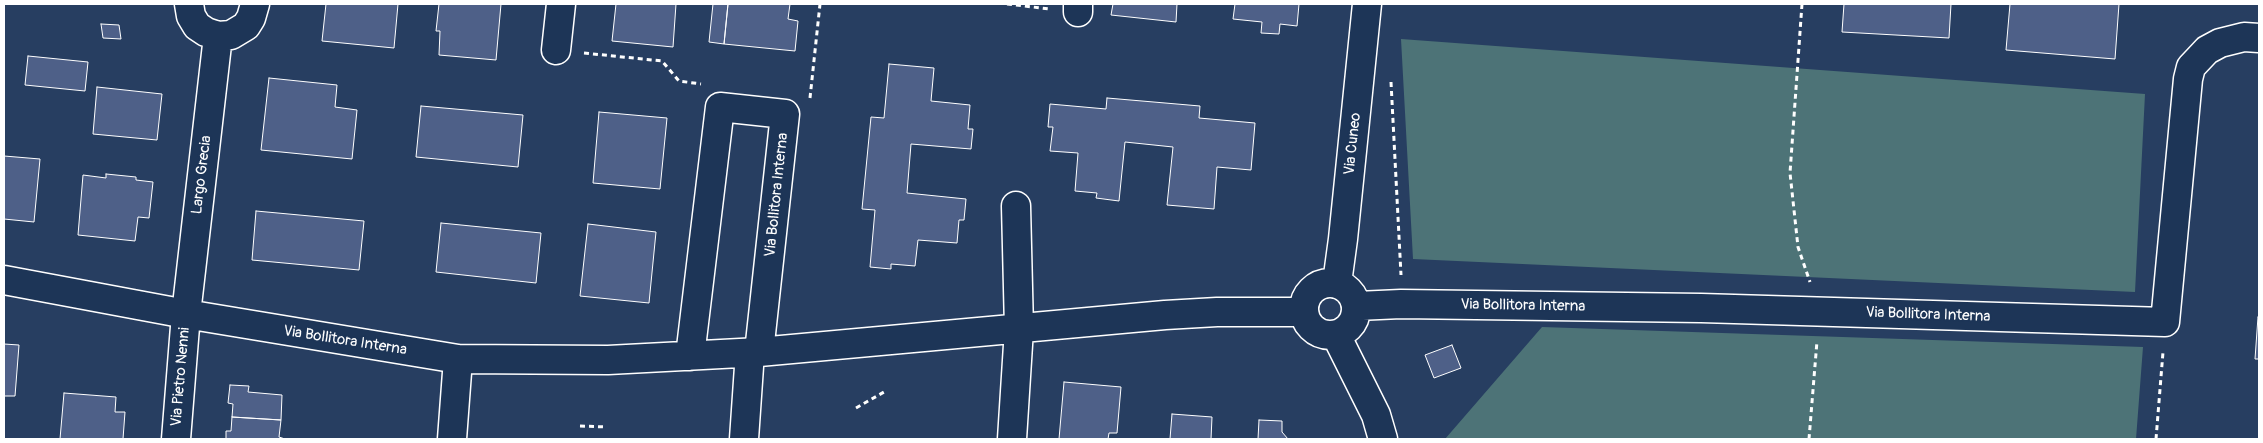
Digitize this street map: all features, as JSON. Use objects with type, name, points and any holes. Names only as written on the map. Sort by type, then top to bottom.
[{"type":"street","points":[[189,4],[191,16],[197,26],[206,32],[218,36],[230,35],[246,26],[251,18],[255,4]]},
{"type":"street","points":[[556,50],[561,4]]},
{"type":"street","name":"Via Cuneo","points":[[1336,283],[1343,238],[1367,4]]},
{"type":"street","name":"Largo Grecia","points":[[186,314],[218,36]]},
{"type":"street","points":[[2165,322],[2188,79],[2191,67],[2207,50],[2220,43],[2239,37],[2259,38]]},
{"type":"street","points":[[690,356],[720,107]]},
{"type":"street","name":"Via Bollitora Interna","points":[[720,107],[786,114],[755,352]]},
{"type":"street","points":[[1012,439],[1019,329],[1016,206]]},
{"type":"street","name":"Via Bollitora Interna","points":[[4,280],[186,314],[458,359],[608,360],[690,356],[755,352],[1165,315],[1218,312],[1304,312]]},
{"type":"street","points":[[1336,283],[1352,294],[1356,306],[1354,321],[1343,332],[1336,335],[1315,331],[1306,319],[1304,312],[1304,305],[1310,292],[1322,284],[1336,283]]},
{"type":"street","name":"Via Bollitora Interna","points":[[1356,306],[1401,304],[1819,312],[2165,322]]},
{"type":"street","name":"Via Pietro Nenni","points":[[176,439],[186,314]]},
{"type":"street","points":[[1336,335],[1376,415],[1383,439]]},
{"type":"street","points":[[744,439],[755,352]]},
{"type":"street","points":[[452,439],[458,359]]},
{"type":"path","points":[[786,114],[808,116],[820,4]]},
{"type":"path","points":[[1007,4],[1078,8]]},
{"type":"path","points":[[1802,4],[1790,173],[1798,247],[1819,312],[1809,439]]},
{"type":"path","points":[[556,50],[662,61],[680,81],[703,84],[720,107]]},
{"type":"path","points":[[1391,80],[1401,278]]},
{"type":"path","points":[[2156,439],[2165,322]]},
{"type":"path","points":[[856,408],[884,392]]},
{"type":"path","points":[[580,426],[607,427]]},
{"type":"green space","points":[[1401,39],[2145,94],[2135,292],[1413,259]]},
{"type":"green space","points":[[1542,327],[2143,347],[2136,439],[1445,439]]},
{"type":"building","points":[[326,4],[398,4],[394,48],[322,41]]},
{"type":"building","points":[[439,4],[501,4],[496,60],[439,55],[440,31],[436,31]]},
{"type":"building","points":[[616,4],[676,4],[673,47],[612,41]]},
{"type":"building","points":[[713,4],[728,4],[724,44],[709,42]]},
{"type":"building","points":[[728,4],[790,4],[788,19],[798,21],[795,51],[724,44]]},
{"type":"building","points":[[1113,4],[1177,4],[1176,22],[1111,15]]},
{"type":"building","points":[[1235,4],[1299,4],[1297,26],[1280,24],[1279,34],[1261,33],[1262,22],[1233,19]]},
{"type":"building","points":[[1844,4],[1951,4],[1949,38],[1842,32]]},
{"type":"building","points":[[2010,4],[2119,4],[2115,59],[2006,50]]},
{"type":"building","points":[[101,24],[119,25],[121,39],[103,38]]},
{"type":"building","points":[[28,56],[88,62],[85,91],[25,85]]},
{"type":"building","points":[[889,64],[934,68],[931,101],[970,105],[968,129],[973,129],[971,149],[911,144],[907,193],[966,199],[964,220],[959,220],[957,243],[918,240],[915,266],[891,264],[891,269],[870,267],[875,210],[862,209],[871,117],[884,118]]},
{"type":"building","points":[[269,78],[337,85],[335,107],[357,110],[352,159],[261,150]]},
{"type":"building","points":[[97,87],[162,94],[157,140],[93,134]]},
{"type":"building","points":[[1107,98],[1200,106],[1199,118],[1255,123],[1251,170],[1217,167],[1214,209],[1167,205],[1173,147],[1125,142],[1119,201],[1096,198],[1097,193],[1075,191],[1078,153],[1050,151],[1053,127],[1048,127],[1050,104],[1106,109]]},
{"type":"building","points":[[421,106],[523,115],[518,167],[416,157]]},
{"type":"building","points":[[599,112],[667,118],[660,189],[593,183]]},
{"type":"building","points":[[4,156],[40,159],[34,222],[4,219]]},
{"type":"building","points":[[106,174],[136,177],[136,180],[153,182],[149,218],[138,217],[135,241],[78,235],[83,175],[106,178]]},
{"type":"building","points":[[256,211],[364,221],[359,270],[252,260]]},
{"type":"building","points":[[441,223],[541,233],[536,283],[436,272]]},
{"type":"building","points":[[588,224],[656,232],[649,303],[580,296]]},
{"type":"building","points":[[2258,317],[2259,359],[2255,359]]},
{"type":"building","points":[[4,344],[19,345],[15,396],[4,396]]},
{"type":"building","points":[[1452,345],[1461,368],[1434,378],[1425,355]]},
{"type":"building","points":[[1064,382],[1121,387],[1117,433],[1109,433],[1108,439],[1059,439]]},
{"type":"building","points":[[230,385],[249,386],[248,392],[282,395],[281,420],[232,417],[233,404],[228,403]]},
{"type":"building","points":[[64,393],[116,397],[115,412],[125,412],[123,439],[60,439]]},
{"type":"building","points":[[1172,414],[1212,417],[1211,439],[1170,439]]},
{"type":"building","points":[[232,417],[281,420],[279,437],[285,439],[226,439],[226,431],[231,431]]},
{"type":"building","points":[[1259,420],[1282,421],[1282,432],[1288,439],[1258,439]]}]
